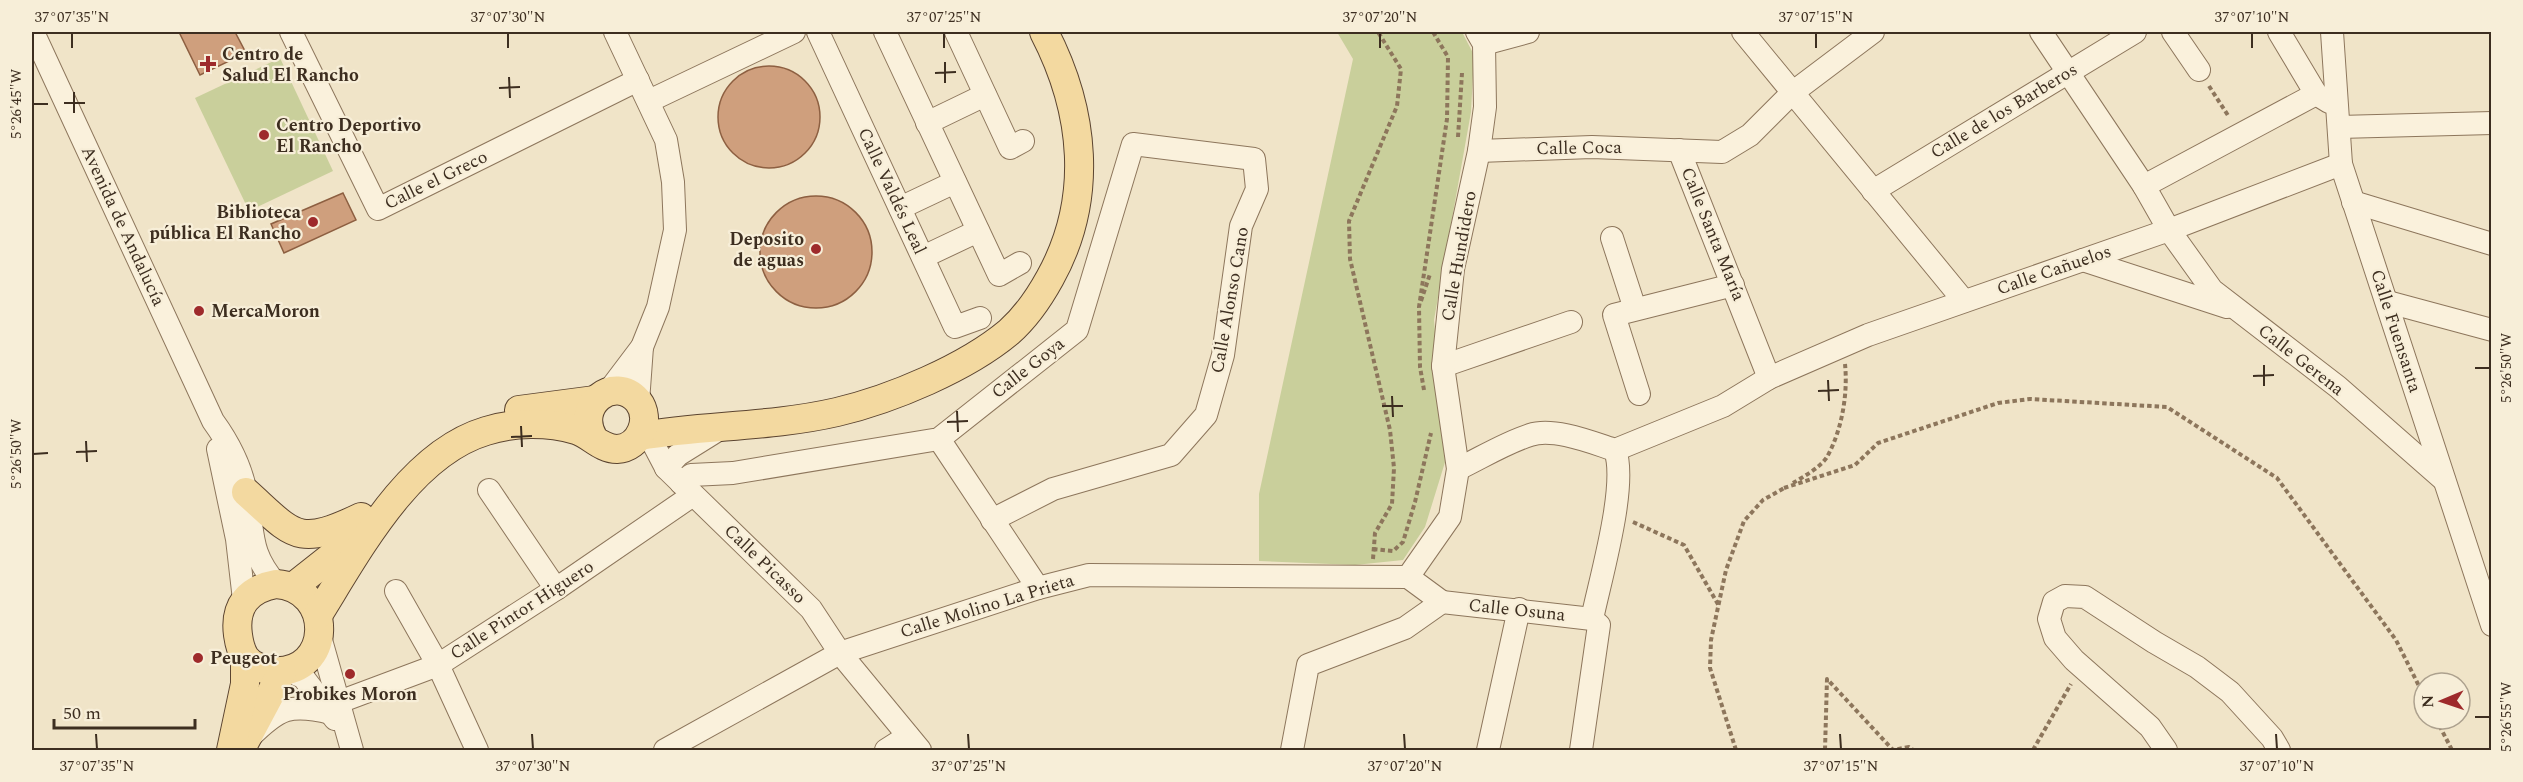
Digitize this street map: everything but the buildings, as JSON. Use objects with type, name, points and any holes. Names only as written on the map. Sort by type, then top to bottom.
[{"type":"main road","points":[[318,624],[366,538],[399,495],[429,465],[461,441],[486,431],[516,424],[577,430],[777,424],[839,412],[903,390],[955,368],[985,350],[1010,331],[1040,296],[1058,264],[1072,230],[1078,199],[1081,162],[1075,120],[1064,79],[1044,32]]},
{"type":"main road","points":[[238,748],[245,684],[245,658],[238,632],[238,613],[244,600],[253,591],[285,585],[331,557],[403,466],[454,428],[486,416],[625,392],[632,428]]},
{"type":"main road","points":[[601,396],[587,415],[590,432],[632,428]]},
{"type":"main road","points":[[246,492],[272,517],[294,533],[334,530],[361,518]]},
{"type":"main road","points":[[245,658],[262,669],[284,671],[300,666],[310,657],[316,646],[318,624],[313,604],[305,594],[285,585]]},
{"type":"main road","points":[[238,748],[284,671]]},
{"type":"street","name":"Avenida de Andalucía","points":[[33,32],[213,421],[229,443],[246,492],[257,558],[285,585]]},
{"type":"street","name":"Calle el Greco","points":[[291,32],[378,209],[638,80]]},
{"type":"street","points":[[615,32],[666,140],[673,182],[675,230],[658,307],[642,347],[632,428],[680,482]]},
{"type":"street","points":[[649,101],[794,32]]},
{"type":"street","name":"Calle Valdés Leal","points":[[818,32],[955,327],[980,318]]},
{"type":"street","points":[[885,32],[999,275],[1020,263]]},
{"type":"street","points":[[956,32],[1010,148],[1023,141]]},
{"type":"street","points":[[1480,38],[1528,32]]},
{"type":"street","points":[[1743,32],[1964,301]]},
{"type":"street","name":"Calle Santa María","points":[[1769,378],[1679,150],[1722,152],[1750,135],[1792,93],[1872,32]]},
{"type":"street","name":"Calle Gerena","points":[[2041,32],[2144,186],[2169,230],[2212,290],[2338,387],[2444,480]]},
{"type":"street","name":"Calle de los Barberos","points":[[1873,191],[2135,32]]},
{"type":"street","points":[[2173,32],[2199,70]]},
{"type":"street","points":[[2279,32],[2316,94],[2338,117],[2492,123]]},
{"type":"street","name":"Calle Fuensanta","points":[[2332,32],[2341,164],[2492,625]]},
{"type":"street","name":"Calle Hundidero","points":[[1408,577],[1450,517],[1458,469],[1443,366],[1468,150],[1485,101],[1480,38]]},
{"type":"street","points":[[2144,186],[2316,94]]},
{"type":"street","points":[[927,123],[985,95]]},
{"type":"street","name":"Calle Goya","points":[[680,482],[691,474],[733,473],[939,439],[1077,330],[1133,144],[1254,159]]},
{"type":"street","name":"Calle Coca","points":[[1468,150],[1592,147],[1679,150]]},
{"type":"street","name":"Calle Alonso Cano","points":[[992,520],[1053,489],[1171,455],[1206,415],[1222,355],[1241,226],[1257,189],[1254,159]]},
{"type":"street","name":"Calle Cañuelos","points":[[1616,450],[1723,406],[1769,378],[1844,345],[2169,230],[2341,164]]},
{"type":"street","points":[[900,207],[955,182]]},
{"type":"street","points":[[2353,202],[2492,244]]},
{"type":"street","points":[[923,258],[978,231]]},
{"type":"street","points":[[1612,238],[1635,309]]},
{"type":"street","points":[[2083,260],[2238,311]]},
{"type":"street","points":[[1639,394],[1614,315],[1733,285]]},
{"type":"street","points":[[2388,302],[2492,330]]},
{"type":"street","points":[[1443,366],[1571,322]]},
{"type":"street","points":[[601,396],[642,347]]},
{"type":"street","name":"Avenida de Andalucía","points":[[213,421],[237,539],[244,600]]},
{"type":"street","points":[[680,482],[678,455],[718,426]]},
{"type":"street","points":[[632,428],[680,482]]},
{"type":"street","points":[[1458,469],[1531,434],[1555,434],[1616,450],[1619,460],[1615,516],[1592,619],[1599,625],[1581,750]]},
{"type":"street","points":[[939,439],[1038,588]]},
{"type":"street","name":"Calle Pintor Higuero","points":[[334,707],[438,665],[556,589],[680,482]]},
{"type":"street","name":"Calle Picasso","points":[[680,482],[811,609],[840,653],[914,743]]},
{"type":"street","points":[[489,490],[556,589]]},
{"type":"street","name":"Calle Molino La Prieta","points":[[671,749],[840,653],[1038,588],[1089,575],[1408,577]]},
{"type":"street","points":[[1292,750],[1308,665],[1405,628],[1442,602],[1408,577]]},
{"type":"street","points":[[396,591],[438,665],[477,750]]},
{"type":"street","points":[[2166,750],[2150,727],[2081,666],[2055,638],[2049,619],[2054,602],[2066,596],[2085,597],[2197,667],[2230,692],[2272,738],[2279,750]]},
{"type":"street","name":"Calle Osuna","points":[[1442,602],[1592,619]]},
{"type":"street","points":[[1488,750],[1519,609]]},
{"type":"street","points":[[318,624],[334,707],[351,745]]},
{"type":"street","points":[[284,671],[303,677],[334,707]]},
{"type":"street","points":[[238,748],[261,727],[286,710],[301,707],[334,707]]},
{"type":"street","points":[[886,750],[914,743]]},
{"type":"path","points":[[1374,578],[1375,533],[1392,504],[1394,468],[1390,430],[1350,259],[1349,220],[1398,106],[1401,69],[1378,32]]},
{"type":"path","points":[[1425,400],[1420,367],[1419,307],[1447,119],[1448,57],[1433,32]]},
{"type":"path","points":[[1463,66],[1468,150]]},
{"type":"path","points":[[2199,70],[2241,136]]},
{"type":"path","points":[[1419,307],[1428,286],[1433,263]]},
{"type":"path","points":[[1736,750],[1710,668],[1711,639],[1726,570],[1744,521],[1763,500],[1826,459],[1838,429],[1847,385],[1844,345]]},
{"type":"path","points":[[1784,488],[1855,465],[1878,443],[1998,403],[2030,399],[2167,407],[2277,478],[2396,640],[2412,672]]},
{"type":"path","points":[[1373,549],[1393,550],[1403,542],[1431,433],[1429,422]]},
{"type":"path","points":[[1615,516],[1646,526],[1684,545],[1719,606]]},
{"type":"path","points":[[2033,750],[2081,666]]},
{"type":"path","points":[[1825,750],[1827,679],[1893,750],[1909,747],[1913,750]]},
{"type":"path","points":[[2442,731],[2452,750]]},
{"type":"green space","points":[[1337,32],[1462,32],[1474,55],[1471,112],[1434,320],[1446,459],[1425,527],[1403,560],[1355,565],[1259,561],[1259,494],[1353,59]]},
{"type":"green space","name":"Centro Deportivo El Rancho","points":[[280,58],[333,171],[249,211],[195,98]]},
{"type":"place","name":"Centro de Salud El Rancho","points":[[208,64]]},
{"type":"place","name":"Centro Deportivo El Rancho","points":[[264,135]]},
{"type":"place","name":"Biblioteca pública El Rancho","points":[[313,222]]},
{"type":"place","name":"Deposito de aguas","points":[[816,249]]},
{"type":"place","name":"MercaMoron","points":[[199,311]]},
{"type":"place","name":"Peugeot","points":[[198,658]]},
{"type":"place","name":"Probikes Moron","points":[[350,674]]}]
